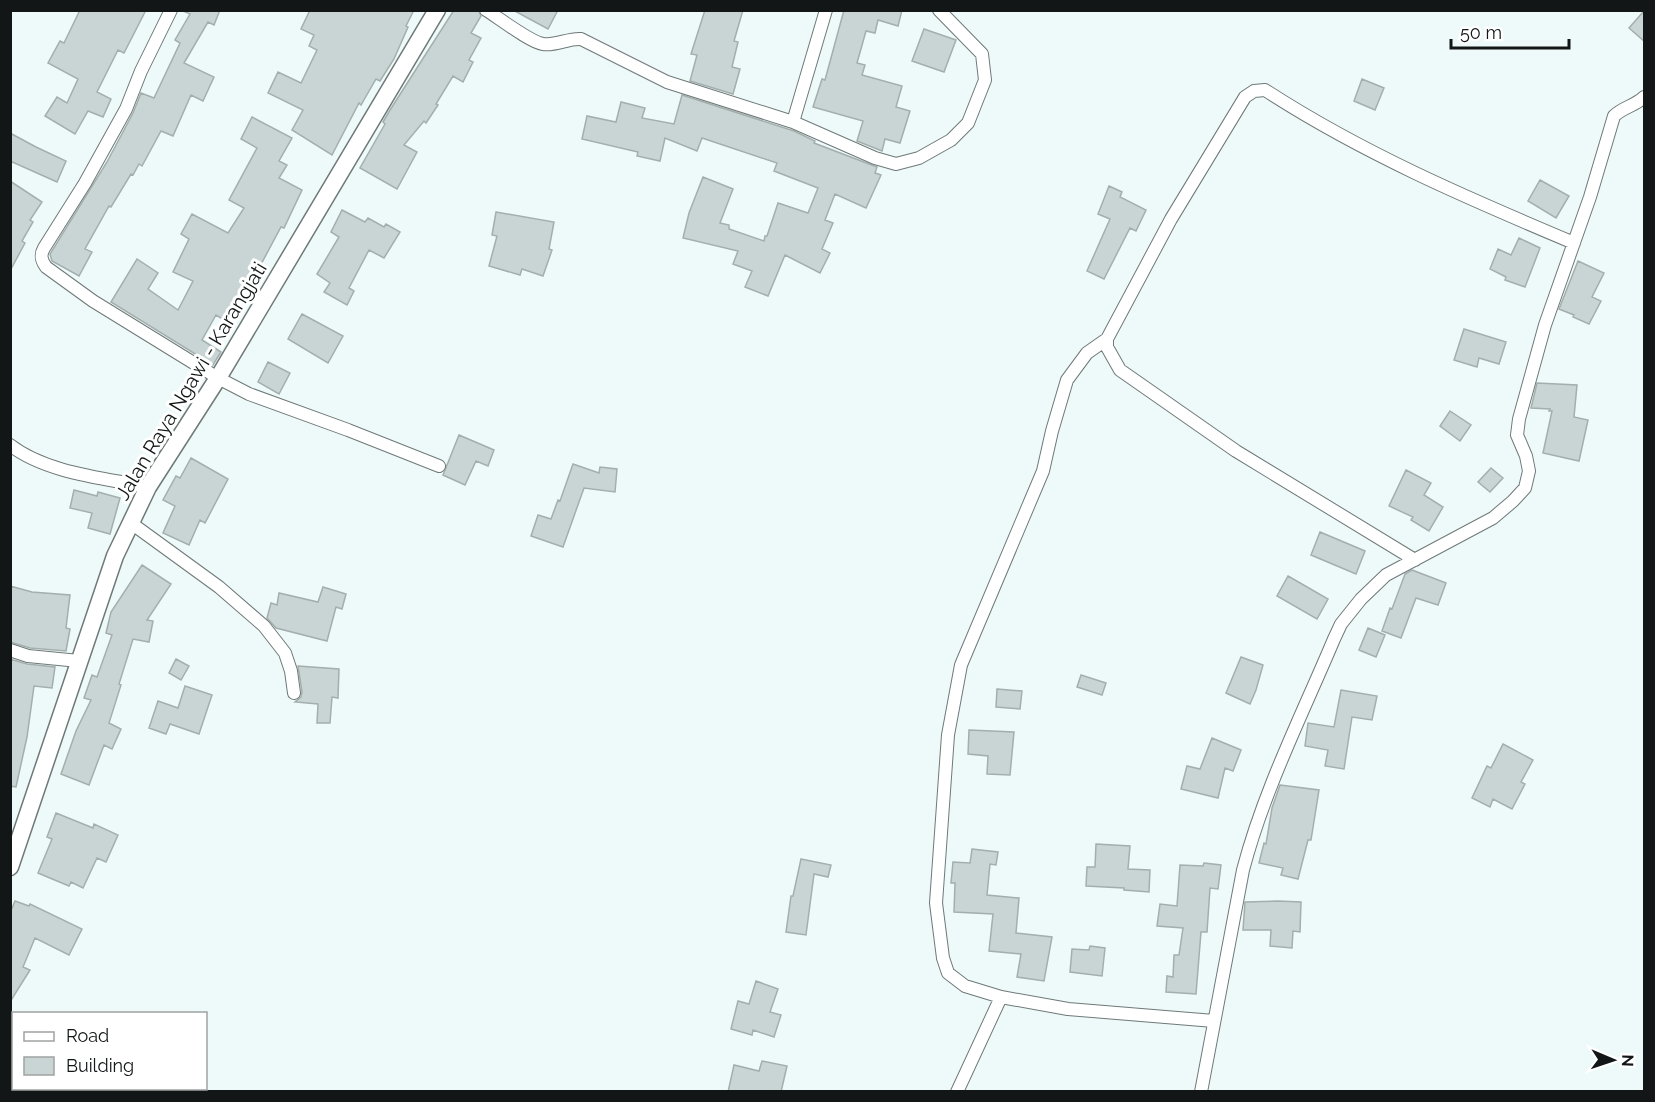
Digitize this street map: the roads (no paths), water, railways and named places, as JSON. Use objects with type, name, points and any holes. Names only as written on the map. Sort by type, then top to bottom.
[{"type":"main road","name":"Jalan Raya Ngawi - Karangjati","points":[[10,867],[115,556],[148,487],[218,378],[437,10]]},
{"type":"street","points":[[171,10],[141,71],[126,109],[85,183],[44,248],[42,259],[46,267],[93,301],[218,378],[249,394],[348,429],[439,466]]},
{"type":"street","points":[[486,10],[538,42],[551,44],[573,38],[581,39],[667,82],[793,122],[875,158],[896,164],[919,158],[951,140],[968,123],[985,80],[982,54],[939,10]]},
{"type":"street","points":[[793,122],[826,10]]},
{"type":"street","points":[[1415,560],[1236,451],[1120,370],[1107,348],[1107,339],[1171,219],[1245,97],[1254,91],[1265,90],[1342,136],[1440,186],[1574,243]]},
{"type":"street","points":[[1201,1092],[1243,870],[1253,833],[1268,791],[1334,639],[1341,624],[1361,599],[1386,575],[1493,518],[1525,488],[1529,471],[1517,435],[1519,418],[1545,325],[1574,243],[1614,116],[1621,109],[1639,102],[1644,97]]},
{"type":"street","points":[[1107,339],[1087,352],[1067,380],[1043,471],[961,665],[948,735],[936,903],[945,966],[948,973],[965,986],[1001,997],[1068,1009],[1214,1021]]},
{"type":"street","points":[[10,445],[36,461],[148,487]]},
{"type":"street","points":[[131,523],[219,587],[264,626],[285,653],[291,671],[294,693]]},
{"type":"street","points":[[10,650],[28,656],[79,661]]},
{"type":"street","points":[[957,1092],[1001,997]]}]
